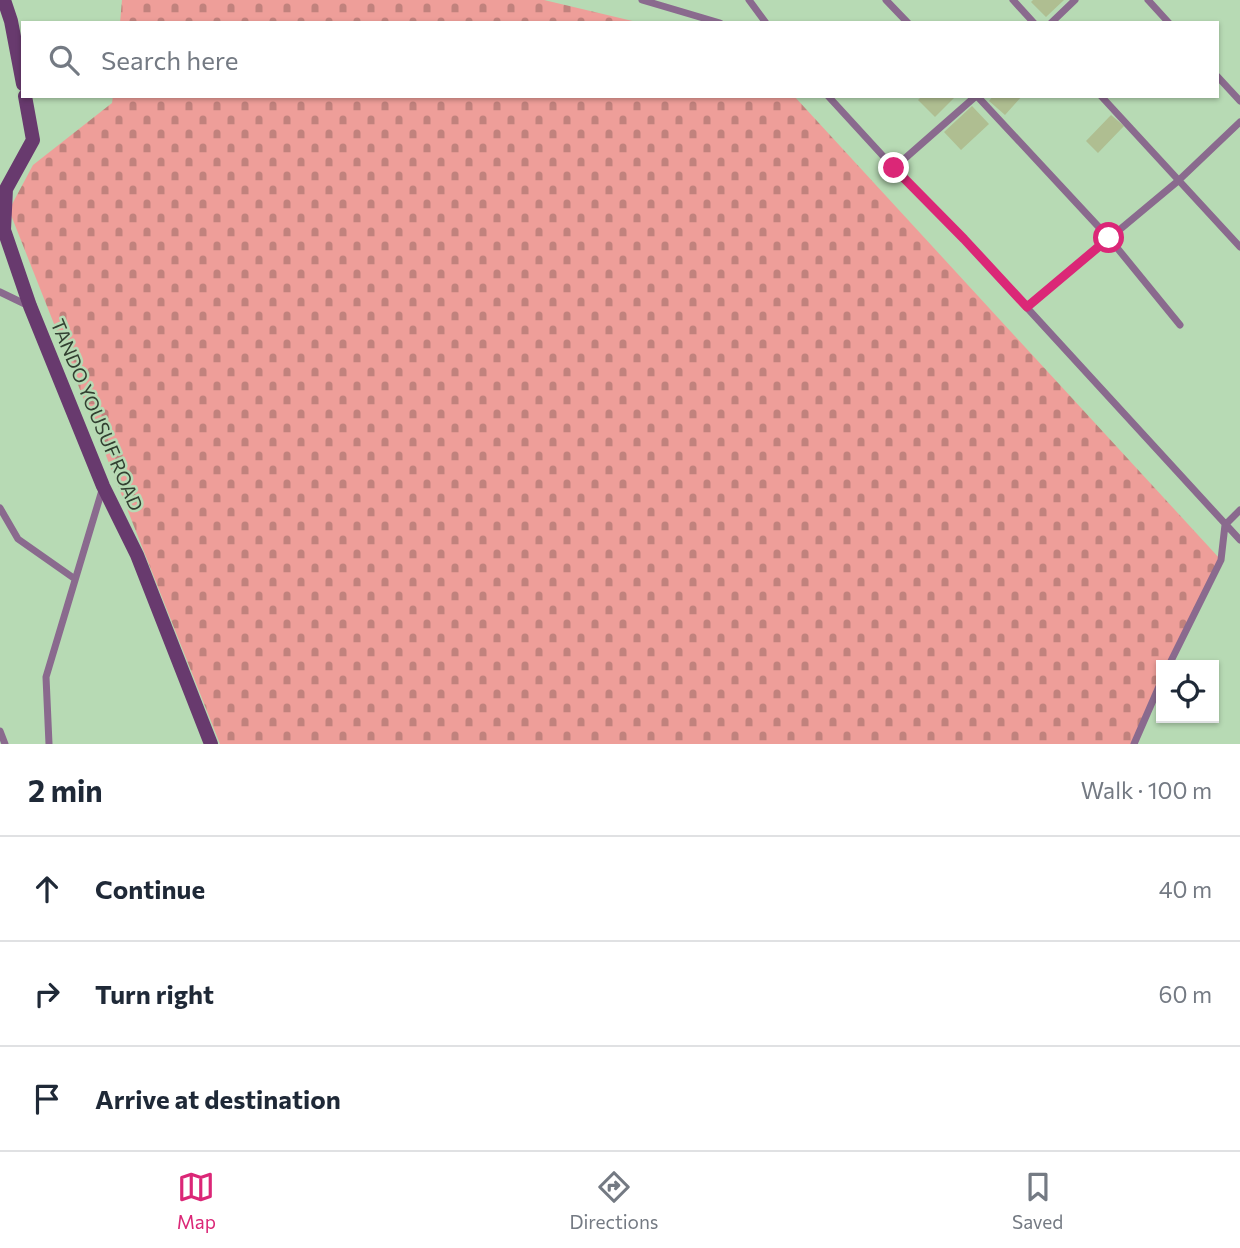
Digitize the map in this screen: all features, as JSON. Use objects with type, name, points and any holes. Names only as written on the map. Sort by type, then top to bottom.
[{"type":"street","points":[[4,0],[21,74]]},
{"type":"street","points":[[642,0],[713,21]]},
{"type":"street","points":[[749,0],[765,21]]},
{"type":"street","points":[[886,0],[906,21]]},
{"type":"street","points":[[1013,0],[1032,21]]},
{"type":"street","points":[[1053,21],[1075,0]]},
{"type":"street","points":[[1148,0],[1167,21]]},
{"type":"street","points":[[1219,78],[1240,101]]},
{"type":"street","name":"TANDO YOUSUF ROAD","points":[[25,98],[33,140],[3,184],[4,230],[30,306],[103,486],[137,555],[211,744]]},
{"type":"street","points":[[830,98],[964,239],[1240,540]]},
{"type":"street","points":[[894,168],[974,98]]},
{"type":"street","points":[[978,98],[1109,238],[1181,324]]},
{"type":"street","points":[[1103,98],[1240,247]]},
{"type":"street","points":[[1027,307],[1178,181],[1240,122]]},
{"type":"street","points":[[0,292],[30,306]]},
{"type":"street","points":[[49,744],[46,677],[103,486]]},
{"type":"street","points":[[0,508],[18,539],[75,579]]},
{"type":"street","points":[[1171,660],[1221,560],[1225,524],[1240,510]]},
{"type":"street","points":[[1134,744],[1156,693]]},
{"type":"street","points":[[0,731],[5,744]]},
{"type":"green space","points":[[122,0],[544,0],[633,21],[120,21]]},
{"type":"green space","points":[[113,98],[796,98],[1221,560],[1174,660],[1156,660],[1156,699],[1135,744],[220,744],[9,210],[33,165],[112,103]]},
{"type":"building","points":[[1064,0],[1046,17],[1031,2]]},
{"type":"building","points":[[920,98],[954,98],[935,117],[918,100]]},
{"type":"building","points":[[991,98],[1020,98],[1005,115],[989,101]]},
{"type":"building","points":[[972,106],[989,124],[961,150],[944,132]]},
{"type":"building","points":[[1111,115],[1124,126],[1098,153],[1086,141]]},
{"type":"route","points":[[894,168],[1027,307],[1109,238]]}]
